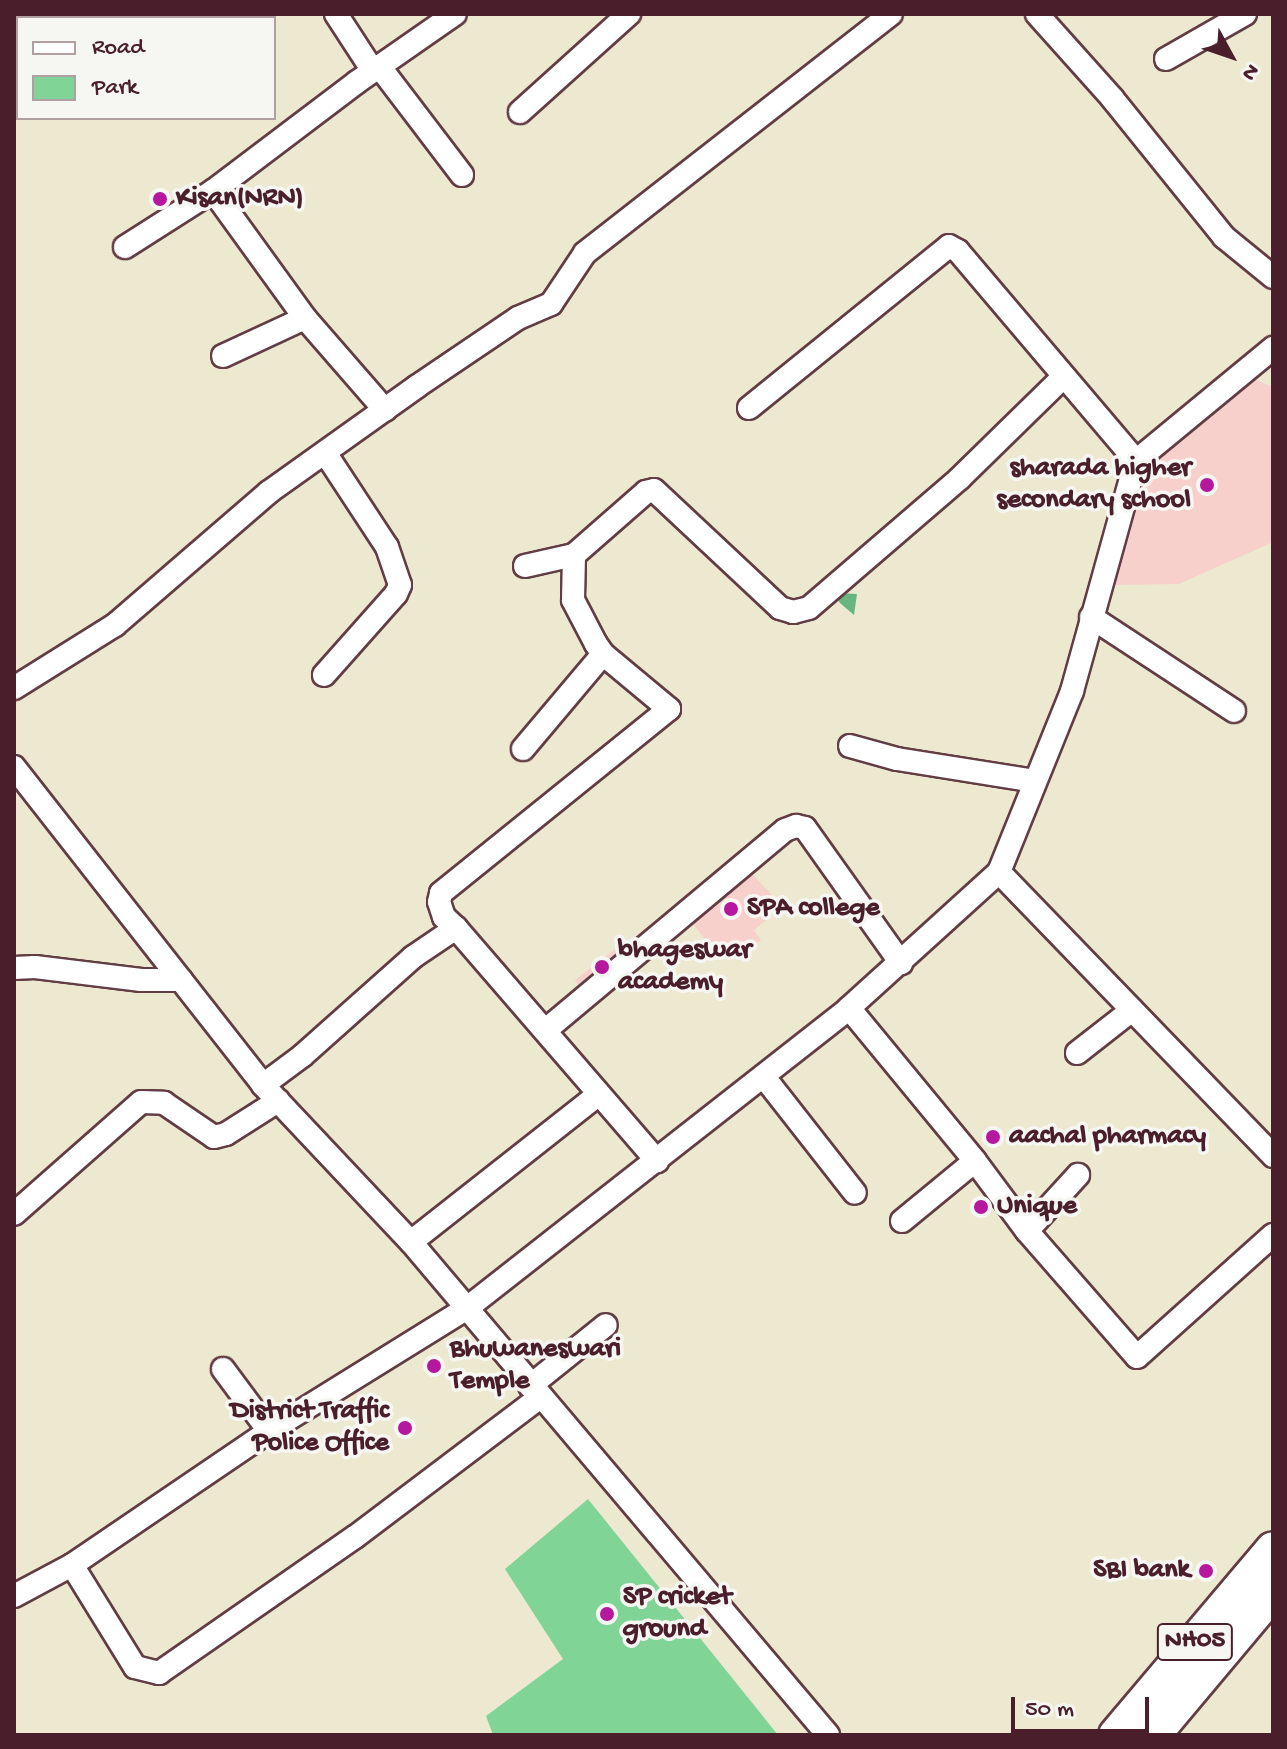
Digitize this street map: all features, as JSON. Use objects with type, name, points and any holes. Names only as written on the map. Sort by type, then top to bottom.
[{"type":"main road","name":"NH05","points":[[1153,1735],[1256,1597],[1273,1549]]},
{"type":"main road","name":"NH05","points":[[1116,1735],[1256,1597]]},
{"type":"street","points":[[336,14],[462,175]]},
{"type":"street","points":[[125,247],[213,191],[376,68],[455,14]]},
{"type":"street","points":[[520,112],[629,14]]},
{"type":"street","points":[[14,688],[115,625],[269,492],[518,318],[551,304],[585,253],[891,14]]},
{"type":"street","points":[[1037,14],[1112,98],[1224,237],[1273,277]]},
{"type":"street","points":[[1166,59],[1245,14]]},
{"type":"street","points":[[213,191],[305,318],[385,410]]},
{"type":"street","points":[[749,408],[949,246],[958,251],[1136,461]]},
{"type":"street","points":[[223,356],[305,318]]},
{"type":"street","points":[[14,1596],[72,1565],[269,1431],[467,1308],[849,1008],[999,872],[1072,691],[1136,461],[1273,348]]},
{"type":"street","points":[[525,566],[574,555],[646,492],[654,490],[780,608],[793,612],[809,608],[960,478],[1063,377]]},
{"type":"street","points":[[324,675],[396,594],[400,585],[387,547],[350,485],[326,454]]},
{"type":"street","points":[[574,555],[573,600],[603,654],[678,705],[441,893],[439,902],[444,917],[547,1029],[657,1161]]},
{"type":"street","points":[[1091,617],[1234,711]]},
{"type":"street","points":[[523,749],[603,654]]},
{"type":"street","points":[[850,746],[897,759],[1034,781]]},
{"type":"street","points":[[14,767],[270,1093],[411,1242],[534,1392],[828,1735]]},
{"type":"street","points":[[547,1029],[785,830],[796,826],[805,828],[901,963]]},
{"type":"street","points":[[999,872],[1273,1156]]},
{"type":"street","points":[[14,1214],[141,1102],[164,1103],[214,1137],[226,1134],[270,1093],[302,1056],[413,957],[456,928]]},
{"type":"street","points":[[14,968],[35,967],[141,980],[181,980]]},
{"type":"street","points":[[849,1008],[975,1161],[1027,1231],[1137,1357],[1273,1235]]},
{"type":"street","points":[[1077,1053],[1132,1010]]},
{"type":"street","points":[[764,1077],[855,1193]]},
{"type":"street","points":[[411,1242],[599,1094]]},
{"type":"street","points":[[902,1221],[975,1161]]},
{"type":"street","points":[[1027,1231],[1078,1175]]},
{"type":"street","points":[[72,1565],[135,1667],[159,1673],[355,1537],[534,1392],[606,1325]]},
{"type":"street","points":[[223,1369],[269,1431]]},
{"type":"shaded area","name":"sharada higher secondary school","points":[[1254,379],[1273,387],[1273,542],[1179,584],[1112,585],[1144,468],[1204,408]]},
{"type":"shaded area","name":"SPA college","points":[[745,866],[772,895],[763,902],[771,916],[754,930],[761,940],[749,950],[738,940],[718,956],[687,916]]},
{"type":"shaded area","name":"bhageswar academy","points":[[620,945],[629,954],[581,991],[575,980]]},
{"type":"green space","points":[[838,593],[857,594],[854,615],[840,603],[836,597]]},
{"type":"green space","name":"SP cricket ground","points":[[588,1499],[778,1735],[493,1735],[486,1716],[563,1659],[505,1569]]},
{"type":"place","name":"Kisan(NRN)","points":[[160,199]]},
{"type":"place","name":"sharada higher secondary school","points":[[1207,485]]},
{"type":"place","name":"SPA college","points":[[731,909]]},
{"type":"place","name":"bhageswar academy","points":[[602,967]]},
{"type":"place","name":"aachal pharmacy","points":[[993,1137]]},
{"type":"place","name":"Unique","points":[[981,1207]]},
{"type":"place","name":"Bhuwaneswari Temple","points":[[434,1366]]},
{"type":"place","name":"District Traffic Police Office","points":[[405,1428]]},
{"type":"place","name":"SBI bank","points":[[1206,1571]]},
{"type":"place","name":"SP cricket ground","points":[[607,1614]]}]
